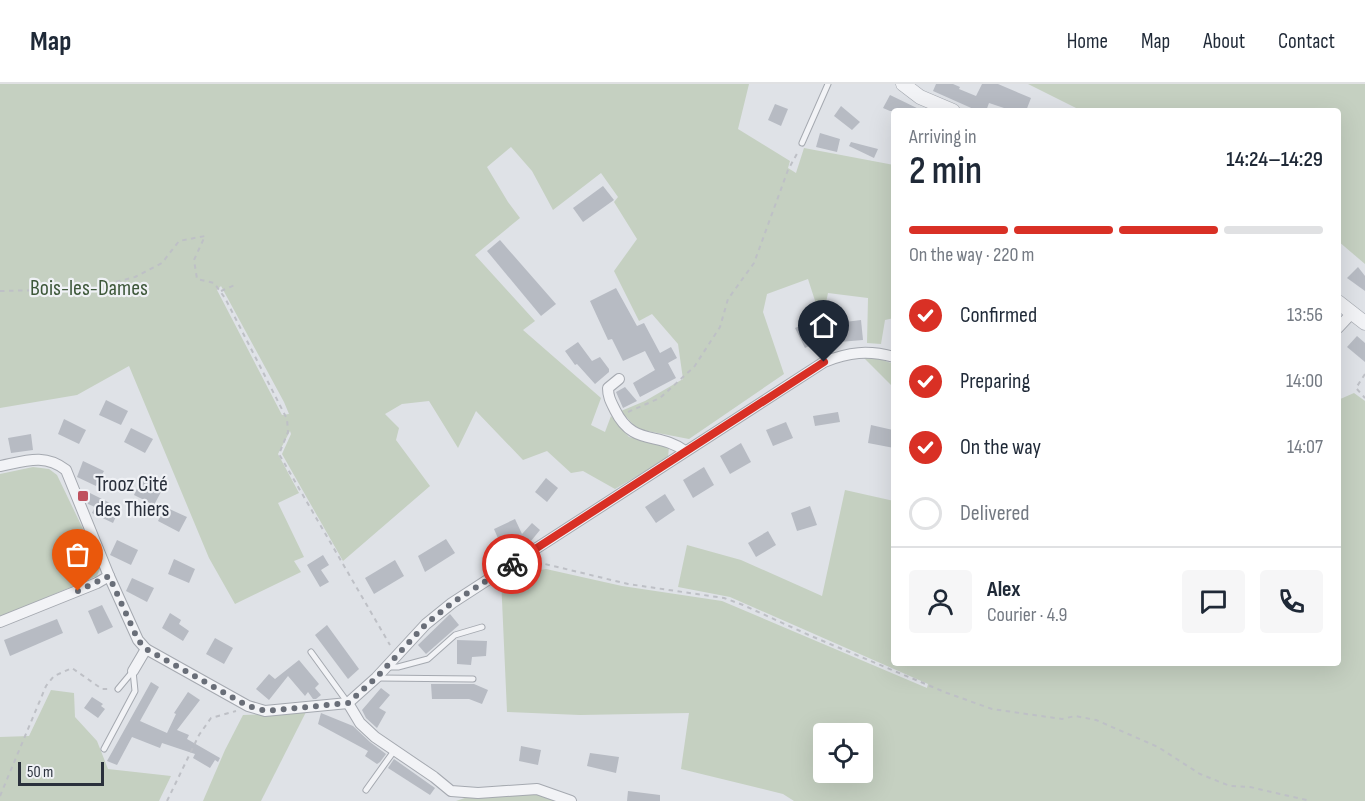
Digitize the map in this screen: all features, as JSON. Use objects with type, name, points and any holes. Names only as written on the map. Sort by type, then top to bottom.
[{"type":"street","points":[[903,84],[920,97],[946,108]]},
{"type":"street","points":[[1341,304],[1365,323]]},
{"type":"street","points":[[1341,325],[1352,313]]},
{"type":"street","points":[[0,466],[36,459],[55,461],[66,470],[109,576],[138,640],[146,649],[248,706],[266,711],[348,703],[376,678],[426,624],[452,603],[824,362],[843,354],[863,351],[891,356]]},
{"type":"street","points":[[619,379],[608,388],[608,397],[621,424],[640,437],[674,443],[685,451]]},
{"type":"street","points":[[0,622],[109,576]]},
{"type":"street","points":[[133,671],[146,649]]},
{"type":"street","points":[[348,703],[360,723],[394,751],[434,777],[451,796],[537,789],[571,801]]},
{"type":"lane","points":[[802,143],[828,84]]},
{"type":"lane","points":[[390,663],[398,668],[428,659],[455,635],[482,627]]},
{"type":"lane","points":[[311,652],[348,703]]},
{"type":"lane","points":[[118,689],[133,671]]},
{"type":"lane","points":[[104,749],[135,691],[133,671]]},
{"type":"lane","points":[[376,678],[473,679]]},
{"type":"lane","points":[[366,790],[394,751]]},
{"type":"path","points":[[617,416],[660,398],[694,367],[720,327],[728,299],[754,263],[788,170],[802,143]]},
{"type":"path","points":[[0,291],[88,289],[135,277],[162,263],[179,241],[205,236],[194,260],[197,279],[214,283],[220,291],[287,419],[288,432],[279,454],[390,644],[390,663]]},
{"type":"path","points":[[220,291],[235,285]]},
{"type":"path","points":[[1365,374],[1356,388],[1365,398]]},
{"type":"path","points":[[545,564],[617,582],[724,598],[992,710],[1062,718],[1075,716],[1096,720],[1158,747],[1200,774],[1230,786],[1311,801]]},
{"type":"path","points":[[0,796],[46,686],[54,676],[72,668],[102,689],[118,689]]},
{"type":"path","points":[[167,801],[199,735],[211,718],[248,706]]},
{"type":"green space","name":"Bois-les-Dames","points":[[0,84],[749,84],[738,129],[790,161],[788,168],[796,173],[804,148],[891,164],[891,319],[885,320],[881,344],[867,343],[868,298],[828,293],[824,312],[818,310],[808,279],[767,294],[763,312],[784,374],[689,439],[637,429],[621,411],[645,401],[683,379],[678,344],[652,314],[639,321],[614,271],[637,239],[614,202],[618,197],[601,173],[553,210],[532,171],[511,147],[487,167],[520,218],[475,255],[535,321],[523,330],[601,398],[591,425],[605,432],[611,416],[629,437],[669,446],[668,458],[615,489],[583,471],[571,473],[547,451],[523,460],[476,411],[458,448],[429,401],[402,404],[385,414],[399,428],[396,440],[430,486],[343,561],[282,454],[291,434],[290,431],[278,454],[299,493],[278,503],[304,557],[294,561],[301,572],[235,604],[209,558],[129,366],[77,395],[0,408]],"holes":[[[221,286],[289,414],[282,415],[217,290]]]},
{"type":"green space","points":[[1028,84],[1365,84],[1365,264],[1341,244],[1341,108],[1076,108]]},
{"type":"green space","points":[[871,356],[891,363],[891,385],[863,357]]},
{"type":"green space","points":[[1354,393],[1365,401],[1365,801],[794,801],[783,794],[681,769],[689,713],[580,715],[507,712],[501,578],[546,569],[622,586],[722,601],[927,688],[928,684],[730,597],[678,587],[687,545],[741,560],[822,596],[845,490],[891,500],[891,666],[1341,666],[1341,399]]},
{"type":"green space","points":[[33,467],[49,469],[57,475],[100,569],[97,576],[0,617],[0,474]]},
{"type":"green space","points":[[51,690],[74,693],[75,717],[97,741],[108,769],[171,776],[159,801],[0,801],[0,737],[29,736]]},
{"type":"green space","points":[[306,712],[261,801],[203,801],[243,715]]},
{"type":"green space","points":[[503,785],[540,789],[568,801],[456,801]]},
{"type":"building","points":[[936,84],[953,84],[976,96],[982,84],[998,84],[1031,98],[1027,108],[1004,108],[989,103],[987,108],[971,108],[933,91]]},
{"type":"building","points":[[890,95],[917,108],[891,108],[890,111],[883,108]]},
{"type":"building","points":[[775,104],[788,109],[781,126],[768,120]]},
{"type":"building","points":[[841,106],[860,122],[852,130],[834,116]]},
{"type":"building","points":[[820,133],[840,139],[837,152],[816,147]]},
{"type":"building","points":[[851,142],[878,149],[874,158],[849,146]]},
{"type":"building","points":[[603,186],[614,200],[583,222],[573,208]]},
{"type":"building","points":[[500,240],[556,304],[541,316],[487,251]]},
{"type":"building","points":[[1358,267],[1365,276],[1365,291],[1347,278]]},
{"type":"building","points":[[616,288],[637,326],[644,323],[660,353],[671,347],[677,358],[668,363],[676,378],[640,397],[633,383],[655,370],[645,351],[623,361],[612,339],[608,340],[590,301]]},
{"type":"building","points":[[815,319],[824,339],[805,348],[795,328]]},
{"type":"building","points":[[861,320],[863,340],[839,342],[837,323]]},
{"type":"building","points":[[1357,336],[1365,343],[1365,362],[1347,347]]},
{"type":"building","points":[[578,342],[592,361],[600,357],[609,369],[609,372],[595,384],[577,364],[575,365],[565,351]]},
{"type":"building","points":[[625,387],[637,401],[623,408],[616,392]]},
{"type":"building","points":[[106,400],[128,411],[121,425],[99,415]]},
{"type":"building","points":[[838,412],[840,422],[815,426],[813,416]]},
{"type":"building","points":[[64,419],[86,430],[79,444],[58,434]]},
{"type":"building","points":[[786,422],[793,438],[773,446],[766,430]]},
{"type":"building","points":[[871,425],[891,430],[891,447],[868,443]]},
{"type":"building","points":[[131,428],[153,439],[145,453],[124,442]]},
{"type":"building","points":[[31,434],[33,450],[11,453],[8,438]]},
{"type":"building","points":[[741,443],[751,462],[730,474],[720,456]]},
{"type":"building","points":[[83,461],[104,471],[96,486],[77,477]]},
{"type":"building","points":[[704,467],[714,485],[693,498],[683,480]]},
{"type":"building","points":[[546,478],[558,488],[547,502],[535,492]]},
{"type":"building","points":[[141,480],[162,490],[154,505],[134,495]]},
{"type":"building","points":[[90,493],[120,508],[113,523],[92,513],[95,507],[87,501]]},
{"type":"building","points":[[665,494],[675,510],[656,523],[645,507]]},
{"type":"building","points":[[810,506],[817,525],[797,531],[791,513]]},
{"type":"building","points":[[165,507],[187,517],[179,532],[158,521]]},
{"type":"building","points":[[515,519],[522,534],[532,523],[540,530],[531,541],[529,539],[503,550],[494,529]]},
{"type":"building","points":[[768,531],[776,545],[756,557],[748,543]]},
{"type":"building","points":[[446,539],[455,553],[425,572],[418,556]]},
{"type":"building","points":[[117,540],[138,550],[131,565],[110,555]]},
{"type":"building","points":[[323,555],[329,565],[321,570],[329,582],[320,587],[307,565]]},
{"type":"building","points":[[174,559],[195,569],[189,583],[168,574]]},
{"type":"building","points":[[395,560],[404,576],[374,594],[365,578]]},
{"type":"building","points":[[132,578],[154,588],[147,602],[126,591]]},
{"type":"building","points":[[102,605],[113,627],[98,634],[88,611]]},
{"type":"building","points":[[170,613],[181,620],[179,624],[189,631],[183,641],[162,628]]},
{"type":"building","points":[[450,614],[459,625],[426,654],[418,645]]},
{"type":"building","points":[[57,619],[63,633],[10,656],[4,640]]},
{"type":"building","points":[[327,625],[359,669],[348,679],[315,635]]},
{"type":"building","points":[[215,638],[233,648],[224,664],[206,654]]},
{"type":"building","points":[[457,640],[487,641],[486,656],[472,657],[471,665],[457,664]]},
{"type":"building","points":[[299,660],[319,684],[315,688],[321,695],[316,699],[313,699],[308,692],[305,696],[288,676],[269,700],[256,689],[269,674],[275,679]]},
{"type":"building","points":[[151,682],[159,687],[140,721],[167,733],[176,714],[174,713],[188,692],[200,700],[177,730],[189,735],[187,739],[220,758],[218,762],[215,760],[210,768],[193,758],[195,754],[162,743],[160,748],[132,737],[117,765],[107,761]]},
{"type":"building","points":[[431,684],[474,684],[488,690],[482,704],[469,699],[432,699]]},
{"type":"building","points":[[381,688],[390,695],[379,708],[386,712],[377,728],[366,718],[362,710]]},
{"type":"building","points":[[92,697],[103,704],[101,706],[105,709],[98,718],[84,708]]},
{"type":"building","points":[[321,713],[353,726],[386,754],[377,764],[365,756],[368,751],[318,724]]},
{"type":"building","points":[[521,746],[541,750],[538,765],[519,761]]},
{"type":"building","points":[[590,753],[619,757],[616,773],[587,766]]},
{"type":"building","points":[[394,759],[435,788],[430,795],[388,768]]},
{"type":"building","points":[[628,791],[660,795],[660,801],[627,801]]},
{"type":"way so far","points":[[78,591],[109,576],[138,640],[146,649],[248,706],[266,711],[348,703],[376,678],[426,624],[452,603],[512,564]]},
{"type":"place","name":"Trooz Cité des Thiers","points":[[83,496]]},
{"type":"route","points":[[512,564],[824,362]]}]
